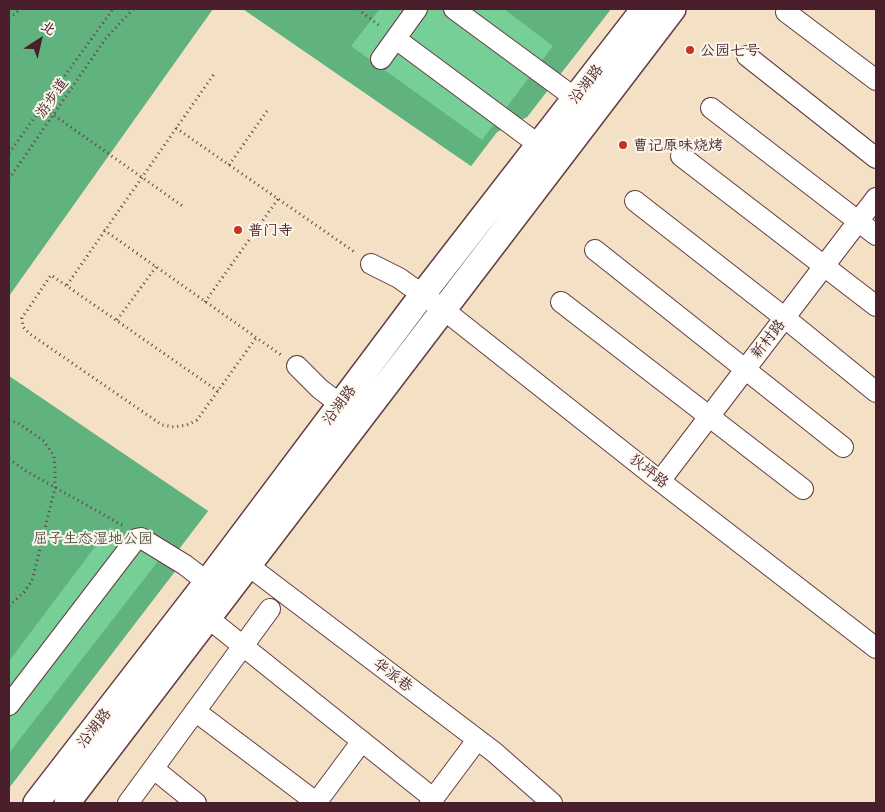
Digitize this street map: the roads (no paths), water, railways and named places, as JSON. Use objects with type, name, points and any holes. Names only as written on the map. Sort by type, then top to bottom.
[{"type":"main road","name":"沿湖路","points":[[67,803],[208,618],[239,559],[340,404],[644,9]]},
{"type":"main road","name":"沿湖路","points":[[36,803],[207,582],[239,559],[444,310],[672,9]]},
{"type":"street","points":[[382,59],[417,9]]},
{"type":"street","points":[[454,9],[575,98]]},
{"type":"street","points":[[786,12],[876,80]]},
{"type":"street","points":[[396,39],[539,145]]},
{"type":"street","points":[[746,56],[876,158]]},
{"type":"street","points":[[711,108],[876,236]]},
{"type":"street","points":[[681,156],[876,306]]},
{"type":"street","name":"新村路","points":[[660,480],[876,198]]},
{"type":"street","points":[[635,201],[876,392]]},
{"type":"street","points":[[595,250],[843,446]]},
{"type":"street","name":"狄坪路","points":[[371,264],[399,278],[423,294],[876,648]]},
{"type":"street","points":[[561,302],[710,415],[803,489]]},
{"type":"street","points":[[297,366],[320,389],[340,404]]},
{"type":"street","points":[[9,705],[136,538],[141,538],[185,565],[207,582]]},
{"type":"street","name":"华派巷","points":[[239,559],[477,740],[552,803]]},
{"type":"street","points":[[128,803],[270,609]]},
{"type":"street","points":[[208,618],[362,741],[432,801],[477,740]]},
{"type":"street","points":[[195,711],[317,803],[362,741]]},
{"type":"street","points":[[154,768],[196,803]]},
{"type":"place","name":"公园七号","points":[[690,50]]},
{"type":"place","name":"曹记原味烧烤","points":[[623,145]]},
{"type":"place","name":"普门寺","points":[[238,230]]},
{"type":"park label","name":"屈子生态湿地公园","points":[[93,538]]}]
